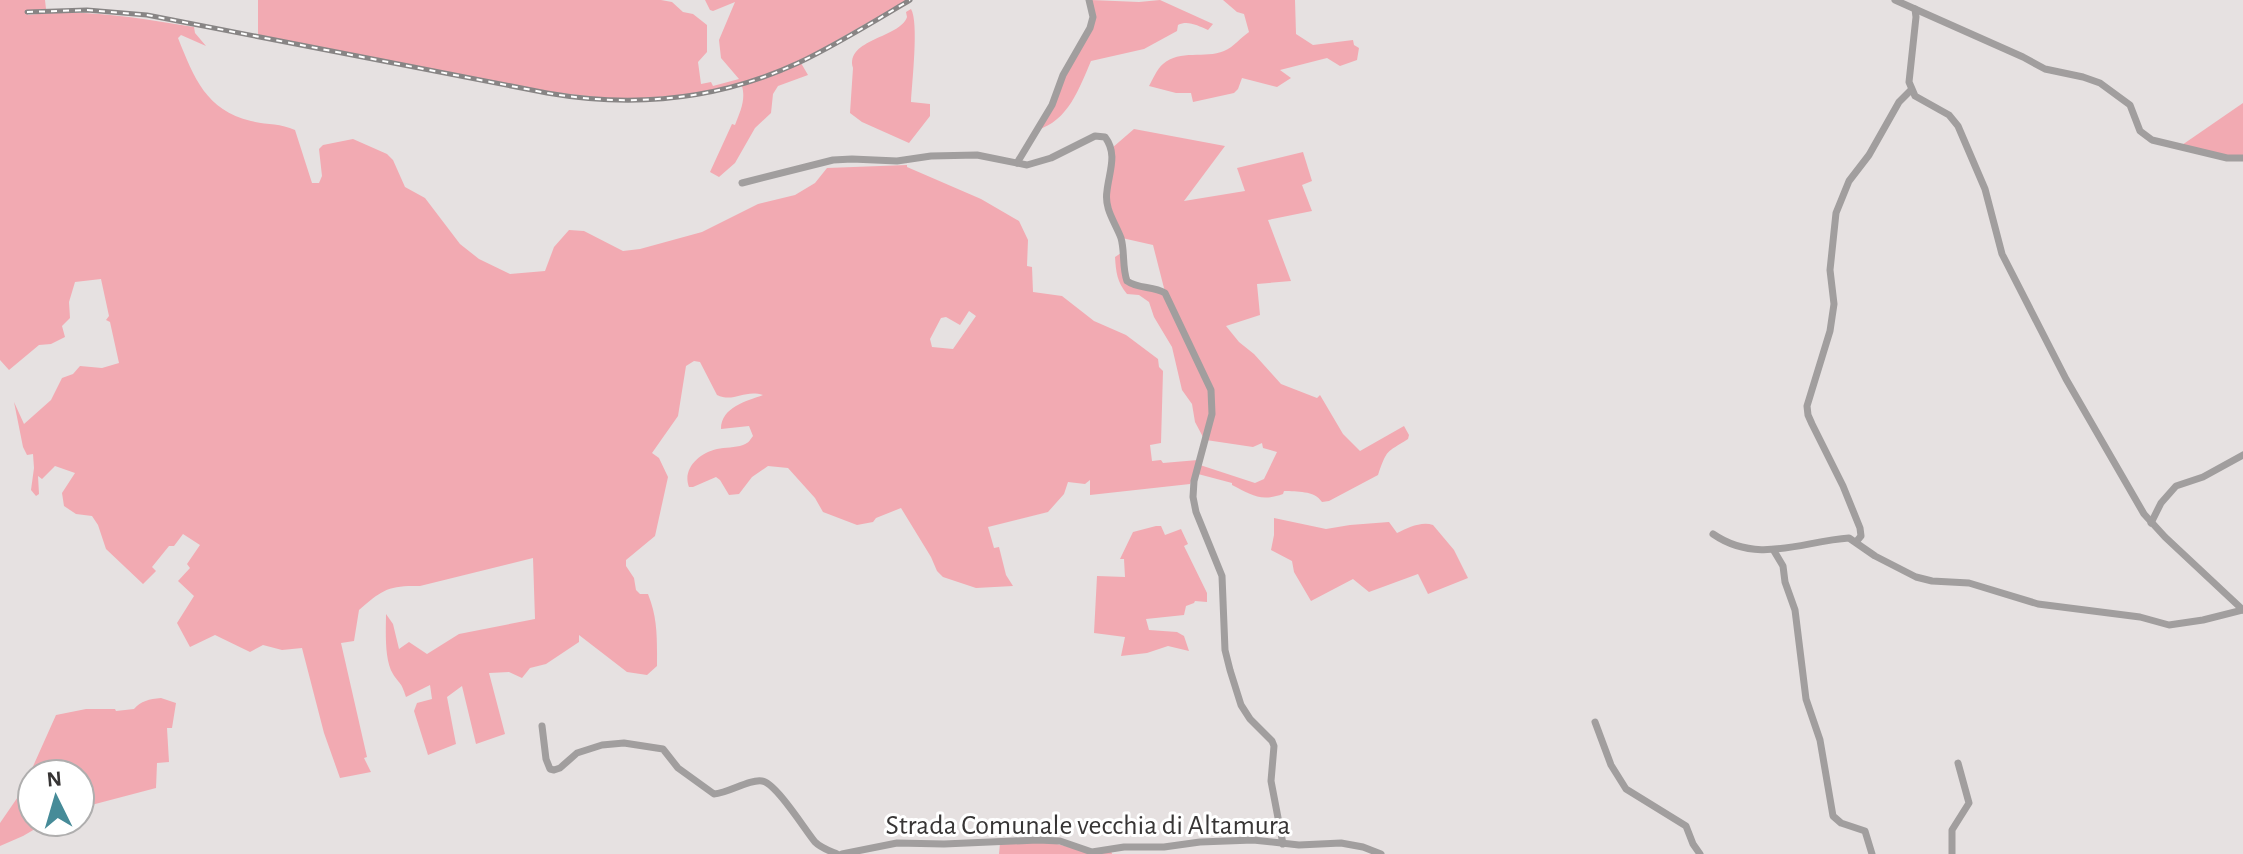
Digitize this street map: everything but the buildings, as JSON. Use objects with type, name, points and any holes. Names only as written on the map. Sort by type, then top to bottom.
[{"type":"street","points":[[1017,163],[1052,105],[1063,75],[1090,28],[1093,17],[1089,0]]},
{"type":"street","points":[[1895,0],[2045,69],[2102,84],[2130,105],[2140,131],[2152,140],[2225,158],[2243,158]]},
{"type":"street","points":[[1915,9],[1917,28],[1909,82],[1911,90],[1918,99],[1949,115],[1958,126],[1985,189],[2002,254],[2066,379],[2151,523],[2243,610]]},
{"type":"street","points":[[1856,542],[1861,536],[1860,528],[1808,415],[1807,406],[1830,331],[1834,304],[1830,270],[1836,213],[1849,181],[1869,155],[1899,102],[1911,90]]},
{"type":"street","points":[[742,183],[852,159],[897,161],[931,156],[977,155],[1027,165],[1051,158],[1095,136],[1105,137],[1112,159],[1107,205],[1121,238],[1127,281],[1165,293],[1211,390],[1212,414],[1194,481],[1194,504],[1222,576],[1225,650],[1239,700],[1250,719],[1274,746],[1271,781],[1283,844]]},
{"type":"street","points":[[2151,523],[2161,503],[2176,486],[2203,477],[2243,455]]},
{"type":"street","points":[[1713,534],[1736,545],[1774,551],[1853,538],[1875,556],[1916,577],[1969,583],[2038,604],[2140,617],[2169,625],[2243,610]]},
{"type":"street","points":[[1774,551],[1783,566],[1795,610],[1806,699],[1820,740],[1833,816],[1841,823],[1865,831],[1872,854]]},
{"type":"street","points":[[1595,722],[1611,765],[1626,789],[1683,822],[1700,854]]},
{"type":"street","points":[[542,726],[546,759],[550,769],[554,770],[589,749],[630,743],[663,749],[678,768],[714,794],[756,781],[766,781],[775,788],[817,844],[840,854]]},
{"type":"street","points":[[1952,854],[1952,830],[1969,803],[1958,763]]},
{"type":"street","name":"Strada Comunale vecchia di Altamura","points":[[840,854],[897,843],[1051,840],[1102,852],[1124,847],[1253,840],[1283,844],[1351,844],[1381,854]]},
{"type":"shaded area","points":[[0,0],[45,0],[46,9],[28,11],[28,15],[91,13],[194,27],[206,46],[181,35],[178,38],[204,90],[223,109],[236,116],[295,130],[312,183],[319,183],[322,176],[319,149],[323,145],[353,139],[387,154],[405,187],[425,198],[460,244],[479,259],[510,274],[545,271],[554,247],[569,230],[584,231],[623,251],[640,249],[702,232],[758,204],[795,195],[815,183],[827,168],[907,165],[981,199],[1019,221],[1028,240],[1027,266],[1032,267],[1033,292],[1062,296],[1094,321],[1126,335],[1158,359],[1163,371],[1161,443],[1150,445],[1152,461],[1198,460],[1190,484],[1090,495],[1090,480],[1085,484],[1068,482],[1064,494],[1048,512],[988,527],[994,548],[999,547],[1006,575],[1013,586],[976,588],[943,577],[937,571],[901,508],[873,522],[857,525],[823,512],[815,498],[788,468],[768,466],[752,477],[739,494],[729,495],[716,477],[689,487],[688,474],[698,458],[710,451],[740,446],[749,441],[753,436],[749,426],[721,429],[722,421],[736,406],[763,395],[729,398],[717,395],[700,362],[694,361],[686,366],[678,416],[652,453],[659,458],[668,477],[655,536],[626,560],[636,590],[640,594],[648,594],[654,612],[657,666],[647,675],[627,672],[579,635],[579,642],[546,664],[530,668],[522,678],[509,672],[489,673],[505,734],[476,744],[462,686],[447,697],[456,744],[428,755],[414,711],[417,703],[432,699],[430,685],[406,697],[388,661],[386,614],[393,624],[399,649],[409,642],[427,654],[459,634],[535,619],[533,558],[420,586],[386,590],[359,610],[354,641],[341,643],[367,757],[364,758],[371,772],[340,778],[324,733],[302,648],[282,650],[263,645],[250,652],[215,635],[190,647],[177,623],[194,596],[178,581],[190,568],[187,564],[200,545],[183,534],[152,567],[156,571],[143,584],[106,549],[92,516],[76,514],[64,506],[62,493],[75,473],[55,466],[42,479],[38,476],[39,494],[36,496],[31,490],[33,454],[27,455],[23,447],[14,402],[24,424],[51,400],[62,378],[73,374],[80,366],[102,368],[119,363],[110,322],[106,320],[109,316],[101,279],[75,282],[69,302],[70,318],[62,326],[65,337],[51,344],[39,345],[9,370],[0,360]],"holes":[[[969,311],[976,316],[953,349],[932,347],[930,339],[941,318],[946,317],[960,325]]]},
{"type":"shaded area","points":[[258,0],[672,2],[707,25],[707,52],[698,62],[701,84],[711,82],[713,86],[739,79],[721,58],[719,40],[735,2],[713,11],[705,0],[907,0],[806,58],[757,79],[697,94],[620,100],[544,91],[258,35]]},
{"type":"shaded area","points":[[1091,0],[1160,0],[1213,24],[1208,30],[1193,24],[1178,25],[1177,31],[1144,49],[1091,61],[1065,112],[1048,126],[1037,130],[1093,24]]},
{"type":"shaded area","points":[[1223,0],[1295,0],[1296,34],[1313,45],[1353,40],[1359,48],[1357,60],[1340,66],[1327,58],[1280,70],[1291,78],[1277,87],[1242,78],[1234,93],[1193,102],[1191,93],[1176,93],[1149,86],[1159,69],[1170,59],[1224,51],[1249,32],[1244,14]]},
{"type":"shaded area","points":[[911,9],[915,39],[911,102],[930,104],[930,116],[909,143],[862,122],[850,113],[853,58],[857,51],[902,24],[907,17],[906,12]]},
{"type":"shaded area","points":[[801,63],[808,75],[778,86],[773,94],[771,113],[755,128],[735,163],[719,177],[710,172],[739,115],[743,101],[742,86]]},
{"type":"shaded area","points":[[2243,103],[2243,156],[2182,145]]},
{"type":"shaded area","points":[[1134,129],[1225,146],[1184,201],[1245,191],[1237,168],[1303,152],[1312,181],[1302,185],[1312,211],[1268,220],[1291,281],[1257,284],[1260,315],[1226,326],[1281,384],[1317,398],[1320,395],[1343,434],[1360,451],[1404,426],[1408,439],[1388,452],[1378,475],[1322,502],[1315,495],[1300,492],[1284,491],[1275,496],[1256,496],[1232,483],[1198,474],[1200,465],[1255,483],[1264,479],[1277,452],[1263,448],[1262,443],[1253,447],[1206,440],[1213,391],[1165,292],[1153,245],[1122,238],[1110,211],[1108,186],[1112,148]]},
{"type":"shaded area","points":[[1121,253],[1126,282],[1164,294],[1208,383],[1211,409],[1203,437],[1195,422],[1192,404],[1182,390],[1172,347],[1149,302],[1139,295],[1127,294],[1119,281],[1115,257]]},
{"type":"shaded area","points":[[1274,518],[1326,529],[1389,522],[1397,533],[1419,524],[1433,525],[1454,550],[1468,578],[1428,594],[1418,574],[1369,592],[1353,579],[1311,601],[1294,572],[1292,561],[1271,550]]},
{"type":"shaded area","points":[[1161,526],[1165,535],[1181,529],[1188,544],[1184,546],[1207,593],[1207,602],[1195,601],[1186,606],[1184,615],[1146,619],[1149,630],[1177,632],[1184,636],[1189,651],[1168,646],[1147,653],[1121,656],[1125,637],[1094,633],[1097,576],[1125,577],[1124,559],[1120,559],[1133,532]]},
{"type":"shaded area","points":[[161,698],[176,703],[172,728],[167,728],[169,762],[157,763],[156,788],[96,804],[96,758],[37,758],[56,715],[86,709],[134,709],[146,701]]},
{"type":"shaded area","points":[[16,800],[18,838],[0,846],[0,823]]},
{"type":"shaded area","points":[[1045,841],[1089,852],[1111,850],[1112,854],[999,854],[1000,843]]},
{"type":"railway","points":[[27,12],[87,10],[147,15],[547,93],[579,98],[643,100],[706,93],[768,76],[826,49],[910,0]]}]
